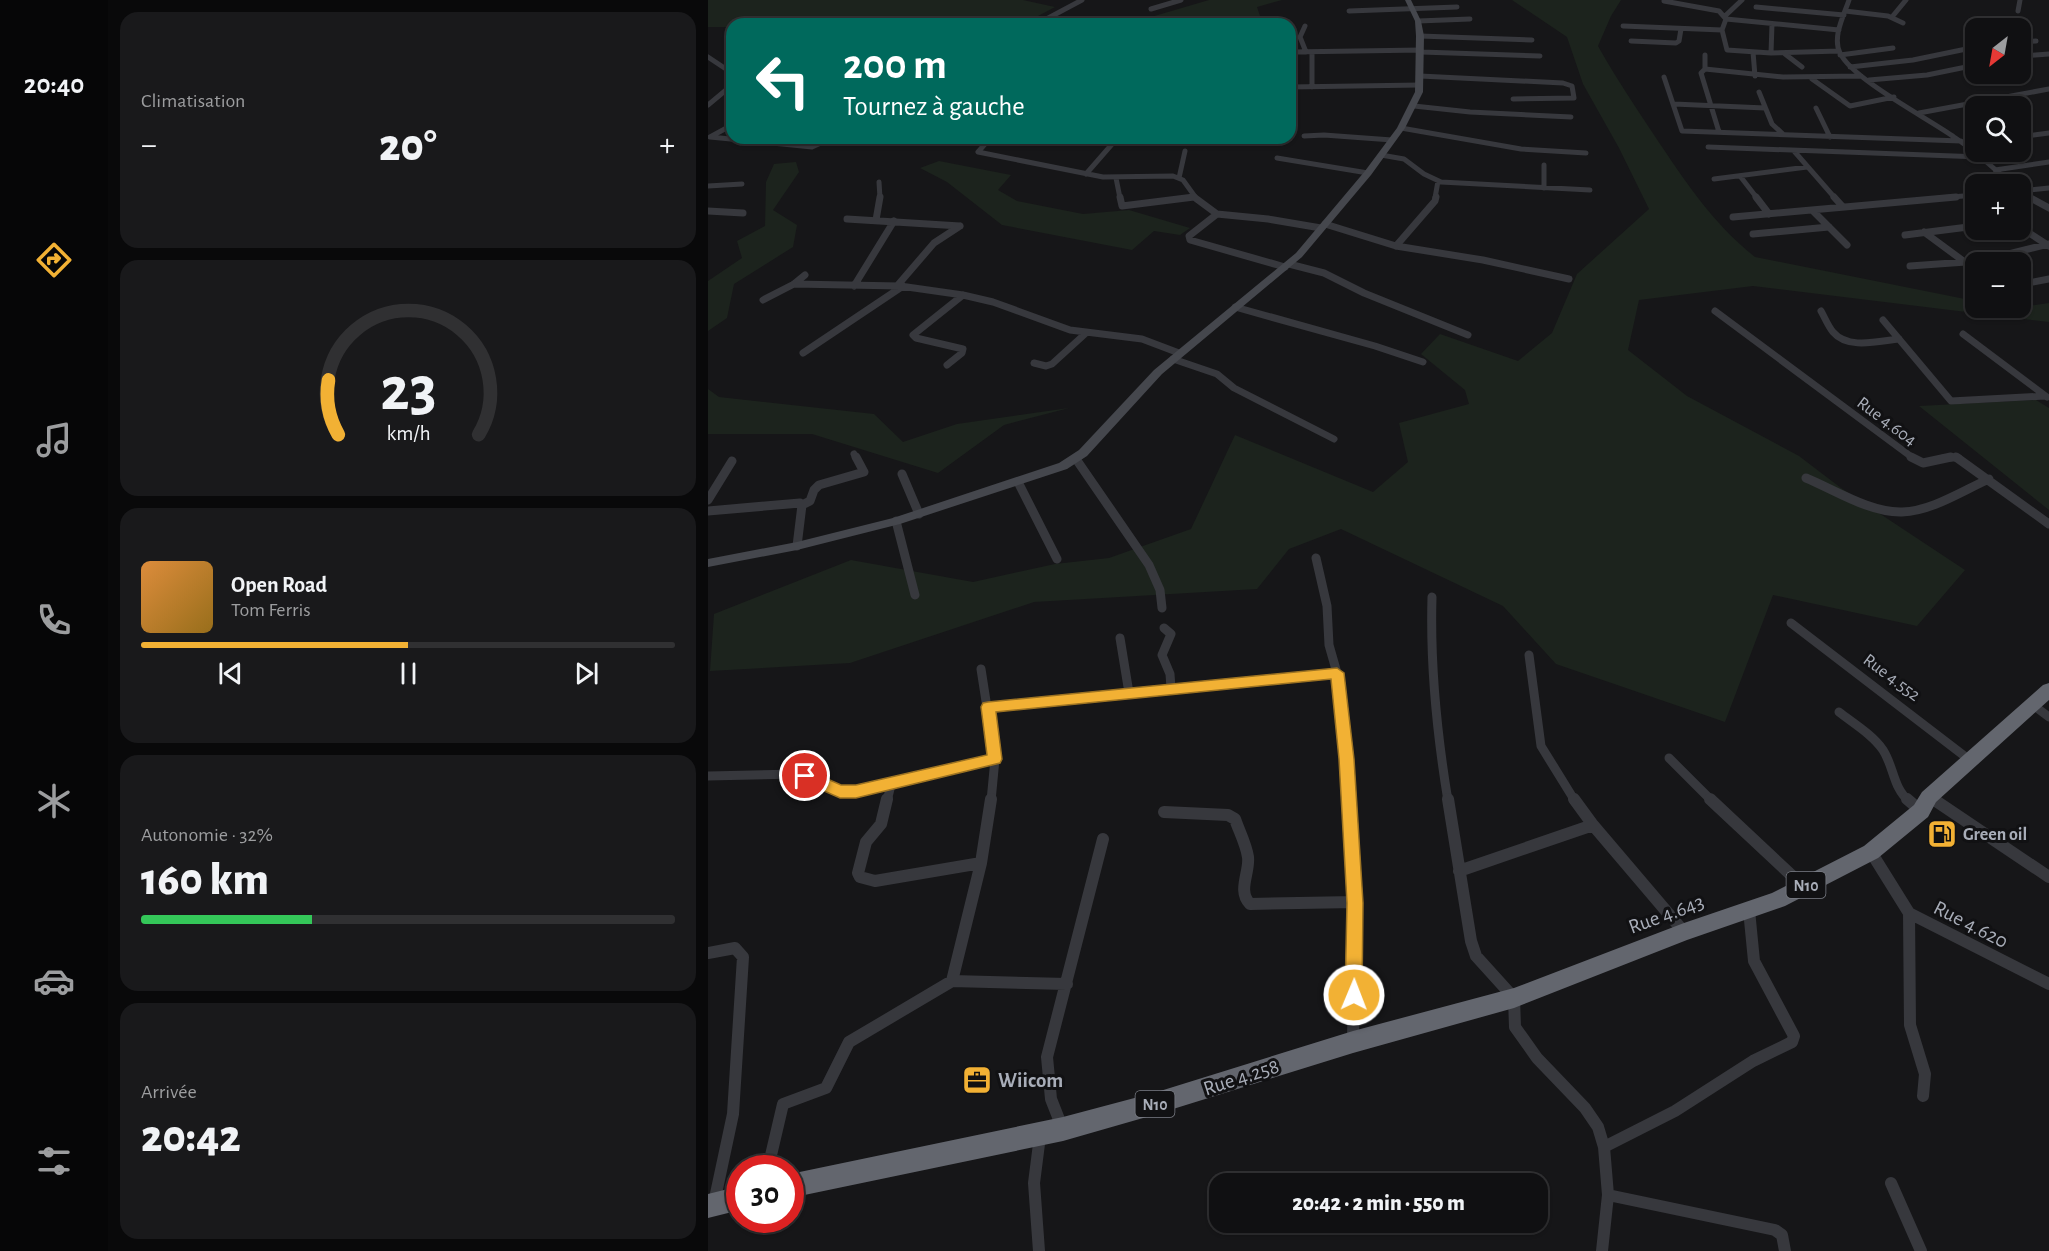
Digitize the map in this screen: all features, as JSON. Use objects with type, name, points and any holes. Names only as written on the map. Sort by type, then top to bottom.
[{"type":"highway","name":"Rue 4.643","points":[[1514,998],[1684,932],[1778,900],[1870,852],[2049,690]]},
{"type":"highway","name":"Rue 4.258","points":[[804,1183],[1063,1129],[1157,1103],[1353,1042],[1514,998]]},
{"type":"highway","points":[[711,1205],[726,1201]]},
{"type":"street","points":[[1066,0],[1079,1]]},
{"type":"street","points":[[1151,9],[1181,0]]},
{"type":"street","points":[[1693,5],[1698,0]]},
{"type":"street","points":[[1742,0],[1726,18],[1722,30],[1725,49],[1785,54],[1840,53],[1893,48]]},
{"type":"street","points":[[1849,0],[1839,30],[1840,53],[1850,67],[1963,143]]},
{"type":"street","points":[[1892,17],[1906,0]]},
{"type":"street","points":[[2018,11],[2020,0]]},
{"type":"street","points":[[1048,18],[1079,1]]},
{"type":"street","points":[[1664,1],[1719,11],[1726,18],[1839,30]]},
{"type":"street","points":[[1349,11],[1410,5],[1457,7]]},
{"type":"street","points":[[708,563],[797,546],[896,521],[1018,482],[1076,459],[1089,448],[1144,386],[1176,356],[1287,266],[1368,172],[1401,128],[1414,106],[1420,80],[1421,51],[1418,21],[1410,5]]},
{"type":"street","points":[[1755,7],[1892,17],[1903,23]]},
{"type":"street","points":[[1648,27],[1652,16]]},
{"type":"street","points":[[1418,21],[1470,19]]},
{"type":"street","points":[[1771,53],[1772,24]]},
{"type":"street","points":[[1305,26],[1300,37],[1309,52],[1312,87]]},
{"type":"street","points":[[1623,26],[1722,30]]},
{"type":"street","points":[[1631,41],[1676,43],[1679,41],[1681,29]]},
{"type":"street","points":[[1420,36],[1532,40]]},
{"type":"street","points":[[2031,41],[2036,41]]},
{"type":"street","points":[[1850,67],[1923,60],[1965,50]]},
{"type":"street","points":[[1296,52],[1421,51],[1540,56]]},
{"type":"street","points":[[1753,52],[1755,76]]},
{"type":"street","points":[[1785,54],[1802,66]]},
{"type":"street","points":[[2031,55],[2049,54]]},
{"type":"street","points":[[1705,56],[1705,69],[1701,74],[1719,132]]},
{"type":"street","points":[[708,57],[726,66]]},
{"type":"street","points":[[1869,80],[1927,75],[1965,67]]},
{"type":"street","points":[[1705,69],[1755,76],[1812,79],[1861,76]]},
{"type":"street","points":[[1664,76],[1680,130],[1963,143]]},
{"type":"street","points":[[1812,79],[1850,106],[1894,97]]},
{"type":"street","points":[[1296,87],[1420,80],[1563,82],[1572,86],[1574,98],[1512,99]]},
{"type":"street","points":[[1919,113],[2049,89]]},
{"type":"street","points":[[708,105],[726,91]]},
{"type":"street","points":[[1759,92],[1772,124],[1783,134]]},
{"type":"street","points":[[1674,104],[1765,108]]},
{"type":"street","points":[[1414,106],[1470,112],[1571,117]]},
{"type":"street","points":[[1816,108],[1830,137]]},
{"type":"street","points":[[709,138],[726,128]]},
{"type":"street","points":[[1401,128],[1521,148],[1586,153]]},
{"type":"street","points":[[2031,135],[2049,133]]},
{"type":"street","points":[[1304,136],[1324,135],[1392,140]]},
{"type":"street","points":[[709,138],[726,139]]},
{"type":"street","points":[[778,144],[812,147],[819,144]]},
{"type":"street","points":[[985,144],[978,152],[1086,174],[1116,178],[1164,176],[1179,178],[1194,197],[1217,214],[1323,226],[1396,246],[1483,260],[1569,279]]},
{"type":"street","points":[[1086,174],[1112,144]]},
{"type":"street","points":[[1708,147],[1965,156]]},
{"type":"street","points":[[1179,178],[1185,151]]},
{"type":"street","points":[[1794,151],[1843,207]]},
{"type":"street","points":[[1381,155],[1406,160],[1424,174],[1438,181],[1590,190]]},
{"type":"street","points":[[1277,158],[1368,172]]},
{"type":"street","points":[[1986,162],[2000,174]]},
{"type":"street","points":[[1995,170],[2049,162]]},
{"type":"street","points":[[1544,165],[1544,188]]},
{"type":"street","points":[[1714,179],[1807,167]]},
{"type":"street","points":[[1740,176],[1769,214]]},
{"type":"street","points":[[1116,178],[1122,206],[1194,197]]},
{"type":"street","points":[[1396,246],[1435,201],[1438,181]]},
{"type":"street","points":[[876,220],[880,199],[879,182]]},
{"type":"street","points":[[708,186],[742,184]]},
{"type":"street","points":[[2031,190],[2049,188]]},
{"type":"street","points":[[1732,217],[1965,196]]},
{"type":"street","points":[[2031,198],[2049,208]]},
{"type":"street","points":[[708,211],[742,213]]},
{"type":"street","points":[[1813,211],[1848,245]]},
{"type":"street","points":[[1217,214],[1189,236],[1190,240],[1287,266],[1324,273],[1364,293],[1468,335]]},
{"type":"street","points":[[803,353],[900,286],[934,243],[960,226],[847,219]]},
{"type":"street","points":[[854,286],[894,221]]},
{"type":"street","points":[[1753,234],[1829,227]]},
{"type":"street","points":[[1905,235],[1965,227]]},
{"type":"street","points":[[1924,232],[1965,263]]},
{"type":"street","points":[[2031,234],[2048,245]]},
{"type":"street","points":[[2022,252],[2048,245]]},
{"type":"street","points":[[1910,266],[1965,263]]},
{"type":"street","points":[[764,300],[794,284],[805,275]]},
{"type":"street","points":[[2031,283],[2049,279]]},
{"type":"street","points":[[794,284],[900,286],[963,295],[1012,309],[1050,324],[1086,333],[1142,339],[1217,374],[1234,388],[1334,440]]},
{"type":"street","points":[[947,365],[962,353],[963,349],[916,338],[913,335],[963,295]]},
{"type":"street","points":[[1235,307],[1375,346],[1423,362]]},
{"type":"street","name":"Rue 4.604","points":[[1715,311],[1918,462],[1924,464],[1951,456],[1956,457],[2049,524]]},
{"type":"street","points":[[1821,311],[1836,336],[1846,340],[1855,342],[1899,339]]},
{"type":"street","points":[[1883,320],[1951,401],[2047,397]]},
{"type":"street","points":[[1034,363],[1046,366],[1052,364],[1086,333]]},
{"type":"street","points":[[1963,334],[2047,397]]},
{"type":"street","points":[[708,511],[798,503],[802,505],[810,501],[814,490],[819,485],[864,472],[854,454]]},
{"type":"street","points":[[1076,459],[1149,565],[1160,590],[1162,608]]},
{"type":"street","points":[[708,500],[732,461]]},
{"type":"street","points":[[902,474],[918,514]]},
{"type":"street","points":[[1806,478],[1884,510],[1901,512],[1914,510],[1989,479]]},
{"type":"street","points":[[1018,482],[1057,560]]},
{"type":"street","points":[[797,546],[802,505]]},
{"type":"street","points":[[896,521],[915,595]]},
{"type":"street","points":[[1316,558],[1327,606],[1329,645],[1337,673],[1346,759],[1355,903],[1353,1042]]},
{"type":"street","points":[[1432,597],[1431,639],[1441,758],[1459,871],[1476,956],[1514,998],[1515,1027],[1552,1076],[1585,1108],[1598,1127],[1604,1147],[1608,1195],[1602,1251]]},
{"type":"street","name":"Rue 4.552","points":[[1791,622],[1971,761]]},
{"type":"street","points":[[1164,628],[1171,634],[1162,655],[1170,674],[1171,688]]},
{"type":"street","points":[[1120,638],[1129,693]]},
{"type":"street","points":[[1529,655],[1541,746],[1583,814],[1684,932]]},
{"type":"street","points":[[952,981],[981,863],[994,782],[995,759],[981,669]]},
{"type":"street","points":[[988,707],[1337,673]]},
{"type":"street","points":[[2033,705],[2049,717]]},
{"type":"street","points":[[1839,712],[1881,747],[1889,760],[1899,793],[1925,804],[2049,877]]},
{"type":"street","points":[[1669,758],[1804,886]]},
{"type":"street","points":[[708,776],[798,774],[840,792],[856,792],[995,759]]},
{"type":"street","points":[[891,785],[881,824],[866,842],[858,873],[860,877],[874,881],[981,863]]},
{"type":"street","points":[[1164,812],[1228,815],[1235,819],[1247,851],[1244,893],[1245,899],[1250,904],[1355,903]]},
{"type":"street","points":[[1459,871],[1593,825]]},
{"type":"street","points":[[1063,1129],[1051,1099],[1047,1057],[1103,839]]},
{"type":"street","name":"Rue 4.620","points":[[1870,852],[1909,912],[1922,921],[2049,984]]},
{"type":"street","points":[[1604,1147],[1674,1111],[1753,1061],[1792,1042],[1794,1036],[1754,961],[1749,910]]},
{"type":"street","points":[[1909,912],[1910,1025],[1925,1074],[1923,1096]]},
{"type":"street","points":[[708,953],[735,948],[740,951],[742,957],[733,1114],[711,1205]]},
{"type":"street","points":[[771,1155],[783,1104],[826,1088],[849,1042],[952,981],[1067,984]]},
{"type":"street","points":[[1039,1251],[1034,1183],[1040,1134]]},
{"type":"street","points":[[1891,1184],[1921,1251]]},
{"type":"street","points":[[1608,1195],[1775,1230],[1781,1232],[1784,1237],[1785,1251]]},
{"type":"shaded area","points":[[708,0],[1023,0],[1055,7],[1034,18],[726,18],[726,27],[708,27]]},
{"type":"shaded area","points":[[1209,0],[1282,0],[1257,7],[1261,18],[1144,18]]},
{"type":"shaded area","points":[[1512,0],[1621,0],[1598,46],[1636,108],[1692,190],[1714,218],[1755,257],[1965,299],[1965,312],[1753,286],[1639,300],[1628,350],[1687,396],[1799,456],[1841,488],[1965,570],[1917,626],[1773,595],[1725,722],[1556,664],[1503,606],[1341,529],[1289,549],[1257,589],[1034,602],[850,663],[710,671],[714,614],[851,560],[973,582],[1055,564],[1109,558],[1191,529],[1235,435],[1373,492],[1408,462],[1399,423],[1469,404],[1465,390],[1421,354],[1440,334],[1518,361],[1552,333],[1577,274],[1649,209],[1619,148],[1583,84],[1567,37]]},
{"type":"shaded area","points":[[939,161],[1011,175],[998,190],[1017,201],[1083,214],[1129,210],[1190,228],[1180,235],[1154,231],[1132,250],[1002,225],[947,182],[920,168]]},
{"type":"shaded area","points":[[796,162],[799,172],[773,210],[797,225],[793,247],[734,284],[727,318],[708,331],[708,281],[742,258],[737,241],[765,226],[766,182],[774,164]]},
{"type":"shaded area","points":[[2049,303],[2049,322],[2016,318],[2031,318],[2031,306]]},
{"type":"shaded area","points":[[708,389],[719,397],[874,414],[903,442],[957,424],[1069,408],[1004,425],[938,473],[812,434],[708,434]]},
{"type":"shaded area","points":[[2036,400],[2049,408],[2049,510],[1919,406]]},
{"type":"place","name":"Green oil","points":[[1942,834]]},
{"type":"place","name":"Wiicom","points":[[977,1080]]},
{"type":"route","points":[[805,776],[840,792],[856,792],[995,759],[988,707],[1337,673],[1346,759],[1355,903],[1354,995]]}]
